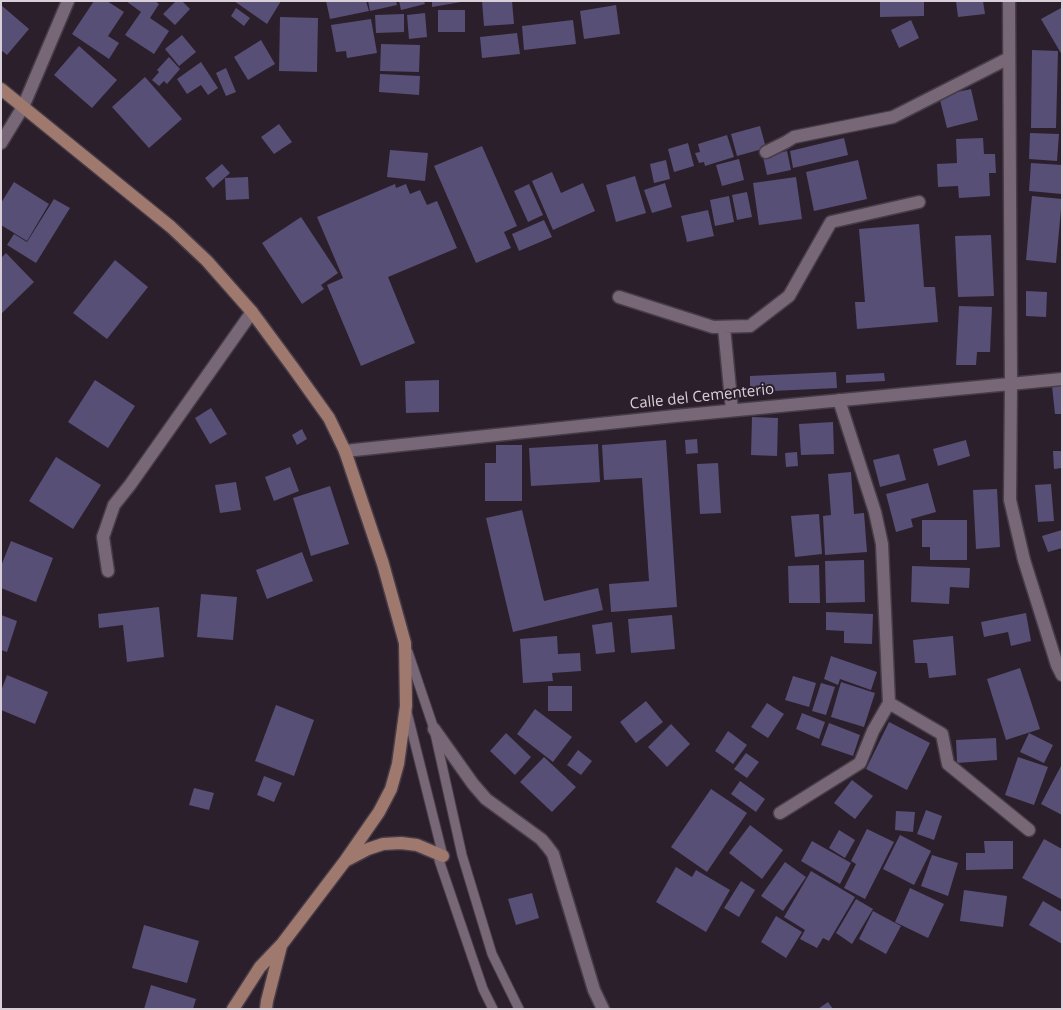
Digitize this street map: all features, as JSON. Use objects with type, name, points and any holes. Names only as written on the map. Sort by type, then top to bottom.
[{"type":"main road","points":[[1,89],[171,227],[207,261],[252,312],[329,418],[345,451],[383,564],[405,642],[406,706],[398,764],[392,789],[379,812],[344,861],[282,944],[260,967],[233,1009]]},
{"type":"main road","points":[[344,861],[368,848],[383,844],[417,845],[443,856]]},
{"type":"main road","points":[[266,1009],[282,944]]},
{"type":"street","points":[[1,143],[23,107],[68,1]]},
{"type":"street","points":[[1009,1],[1010,500],[1024,560],[1062,675]]},
{"type":"street","points":[[766,152],[794,137],[893,117],[1009,58]]},
{"type":"street","points":[[619,297],[713,327],[750,326],[789,296],[831,222],[919,202]]},
{"type":"street","points":[[108,571],[103,537],[114,504],[130,485],[252,312]]},
{"type":"street","points":[[724,327],[732,410]]},
{"type":"street","name":"Calle del Cementerio","points":[[345,451],[732,410],[1062,379]]},
{"type":"street","points":[[780,813],[860,763],[873,731],[888,703],[882,544],[875,512],[839,400]]},
{"type":"street","points":[[888,703],[942,734],[948,764],[1029,830]]},
{"type":"street","points":[[434,729],[486,799],[541,839],[553,854],[594,990],[603,1009]]},
{"type":"lane","points":[[405,642],[434,729],[462,855],[492,954],[519,1009]]},
{"type":"lane","points":[[406,706],[443,856],[439,860],[483,990],[493,1009]]},
{"type":"building","points":[[94,1],[107,1],[124,12],[108,36],[119,43],[109,59],[72,34]]},
{"type":"building","points":[[126,1],[155,1],[159,4],[150,18],[169,31],[154,54],[125,35],[141,12]]},
{"type":"building","points":[[176,1],[182,1],[190,9],[175,25],[163,14]]},
{"type":"building","points":[[234,1],[281,1],[267,24]]},
{"type":"building","points":[[326,1],[366,1],[369,11],[330,19]]},
{"type":"building","points":[[368,1],[396,1],[397,5],[370,11]]},
{"type":"building","points":[[399,1],[424,1],[425,4],[401,10]]},
{"type":"building","points":[[432,1],[461,1],[461,2],[432,7]]},
{"type":"building","points":[[482,1],[512,1],[514,24],[484,26]]},
{"type":"building","points":[[880,1],[924,1],[924,16],[880,17]]},
{"type":"building","points":[[956,1],[983,1],[985,14],[958,17]]},
{"type":"building","points":[[1,5],[29,29],[7,55],[1,50]]},
{"type":"building","points":[[616,5],[620,34],[584,39],[580,11]]},
{"type":"building","points":[[236,8],[250,18],[244,26],[231,16]]},
{"type":"building","points":[[1061,8],[1062,10],[1062,55],[1041,19]]},
{"type":"building","points":[[438,10],[465,10],[465,32],[438,32]]},
{"type":"building","points":[[425,13],[427,37],[409,39],[407,15]]},
{"type":"building","points":[[404,14],[404,32],[376,33],[375,15]]},
{"type":"building","points":[[280,17],[318,18],[317,72],[279,71]]},
{"type":"building","points":[[371,19],[377,53],[347,58],[346,51],[336,52],[331,25]]},
{"type":"building","points":[[573,20],[576,44],[524,50],[522,26]]},
{"type":"building","points":[[911,20],[919,38],[899,48],[891,30]]},
{"type":"building","points":[[517,33],[520,54],[482,58],[480,37]]},
{"type":"building","points":[[182,35],[196,52],[179,66],[165,49]]},
{"type":"building","points":[[261,40],[275,64],[248,80],[234,57]]},
{"type":"building","points":[[381,44],[420,45],[419,72],[380,71]]},
{"type":"building","points":[[79,46],[117,80],[92,108],[54,75]]},
{"type":"building","points":[[1032,50],[1058,51],[1056,128],[1031,128]]},
{"type":"building","points":[[169,57],[180,69],[167,84],[164,81],[159,86],[152,80],[159,72],[157,70]]},
{"type":"building","points":[[201,62],[218,88],[208,95],[201,85],[187,94],[177,79]]},
{"type":"building","points":[[226,68],[236,92],[226,96],[216,73]]},
{"type":"building","points":[[380,74],[420,76],[419,95],[379,92]]},
{"type":"building","points":[[145,77],[182,119],[149,148],[112,107]]},
{"type":"building","points":[[971,89],[978,120],[947,128],[939,96]]},
{"type":"building","points":[[279,124],[292,142],[274,154],[261,137]]},
{"type":"building","points":[[760,126],[766,148],[737,156],[731,134]]},
{"type":"building","points":[[1030,133],[1059,134],[1057,161],[1029,159]]},
{"type":"building","points":[[727,135],[734,157],[705,166],[704,162],[699,163],[695,153],[700,152],[698,144]]},
{"type":"building","points":[[844,138],[848,155],[793,168],[790,151]]},
{"type":"building","points":[[983,138],[984,154],[995,154],[996,173],[989,173],[990,196],[959,198],[958,186],[938,187],[937,164],[957,163],[956,139]]},
{"type":"building","points":[[688,143],[694,166],[674,172],[668,149]]},
{"type":"building","points":[[482,146],[517,226],[504,232],[511,248],[476,263],[434,166]]},
{"type":"building","points":[[390,150],[428,153],[425,181],[387,177]]},
{"type":"building","points":[[787,151],[791,170],[767,175],[763,157]]},
{"type":"building","points":[[739,159],[744,180],[722,186],[716,165]]},
{"type":"building","points":[[666,160],[670,179],[654,183],[650,164]]},
{"type":"building","points":[[858,160],[867,199],[814,211],[806,172]]},
{"type":"building","points":[[1031,163],[1062,165],[1062,194],[1029,191]]},
{"type":"building","points":[[222,164],[230,173],[213,188],[205,178]]},
{"type":"building","points":[[552,172],[561,193],[583,183],[595,211],[553,230],[532,181]]},
{"type":"building","points":[[635,176],[646,213],[616,222],[606,185]]},
{"type":"building","points":[[248,177],[249,199],[226,200],[225,178]]},
{"type":"building","points":[[796,177],[802,219],[759,225],[753,183]]},
{"type":"building","points":[[14,182],[49,204],[27,241],[1,225],[1,203]]},
{"type":"building","points":[[665,183],[672,207],[652,213],[644,190]]},
{"type":"building","points":[[395,184],[396,188],[406,184],[410,194],[420,190],[427,205],[437,201],[457,248],[388,277],[415,343],[361,366],[327,285],[343,278],[317,217]]},
{"type":"building","points":[[529,184],[543,215],[528,222],[514,191]]},
{"type":"building","points":[[747,192],[752,217],[737,220],[732,195]]},
{"type":"building","points":[[729,196],[734,222],[715,226],[710,200]]},
{"type":"building","points":[[1032,196],[1062,199],[1056,263],[1026,260]]},
{"type":"building","points":[[54,199],[70,208],[36,263],[7,245],[14,234],[27,242]]},
{"type":"building","points":[[708,210],[714,236],[687,242],[681,216]]},
{"type":"building","points":[[301,217],[338,273],[321,285],[324,289],[302,304],[262,243]]},
{"type":"building","points":[[544,220],[552,237],[519,251],[512,234]]},
{"type":"building","points":[[919,224],[924,287],[935,287],[938,322],[857,329],[855,302],[865,302],[859,229]]},
{"type":"building","points":[[991,235],[994,296],[958,297],[955,236]]},
{"type":"building","points":[[6,253],[34,282],[1,314],[1,258]]},
{"type":"building","points":[[115,260],[148,287],[107,339],[73,313]]},
{"type":"building","points":[[1026,291],[1047,292],[1046,317],[1026,316]]},
{"type":"building","points":[[959,306],[992,307],[990,352],[977,352],[976,365],[956,365]]},
{"type":"building","points":[[836,372],[837,388],[750,392],[750,376]]},
{"type":"building","points":[[884,373],[885,381],[846,383],[846,375]]},
{"type":"building","points":[[95,380],[135,406],[108,448],[68,422]]},
{"type":"building","points":[[439,380],[439,412],[406,413],[405,381]]},
{"type":"building","points":[[1062,385],[1062,414],[1055,414],[1052,386]]},
{"type":"building","points":[[211,408],[227,434],[210,444],[195,418]]},
{"type":"building","points":[[752,417],[778,418],[777,456],[751,455]]},
{"type":"building","points":[[833,422],[834,454],[801,455],[799,424]]},
{"type":"building","points":[[302,429],[307,439],[297,445],[292,435]]},
{"type":"building","points":[[697,439],[698,453],[686,454],[685,440]]},
{"type":"building","points":[[666,440],[677,607],[611,612],[609,584],[649,581],[642,478],[604,480],[602,445]]},
{"type":"building","points":[[966,440],[970,456],[938,466],[933,449]]},
{"type":"building","points":[[598,444],[600,482],[531,486],[529,448]]},
{"type":"building","points":[[496,445],[522,445],[522,501],[485,501],[485,463],[496,463]]},
{"type":"building","points":[[1053,451],[1062,451],[1062,468],[1054,469]]},
{"type":"building","points":[[797,452],[798,466],[786,467],[785,453]]},
{"type":"building","points":[[899,454],[906,480],[880,487],[873,460]]},
{"type":"building","points":[[56,457],[101,485],[73,529],[29,501]]},
{"type":"building","points":[[718,463],[721,513],[700,514],[697,464]]},
{"type":"building","points":[[290,467],[299,491],[274,501],[265,477]]},
{"type":"building","points":[[851,472],[854,514],[864,513],[867,552],[825,555],[823,516],[831,515],[828,474]]},
{"type":"building","points":[[236,482],[241,510],[220,513],[215,485]]},
{"type":"building","points":[[928,483],[936,512],[911,519],[913,527],[896,532],[886,494]]},
{"type":"building","points":[[1051,484],[1054,521],[1038,522],[1035,485]]},
{"type":"building","points":[[330,486],[349,544],[311,556],[293,498]]},
{"type":"building","points":[[997,489],[1000,547],[976,549],[973,490]]},
{"type":"building","points":[[522,510],[544,601],[598,588],[603,610],[513,632],[486,518]]},
{"type":"building","points":[[819,514],[822,554],[795,557],[791,516]]},
{"type":"building","points":[[922,520],[967,520],[967,560],[930,560],[930,547],[922,547]]},
{"type":"building","points":[[1062,530],[1062,548],[1048,552],[1042,536]]},
{"type":"building","points":[[11,541],[53,558],[36,602],[1,588],[1,566]]},
{"type":"building","points":[[302,552],[313,581],[267,599],[256,570]]},
{"type":"building","points":[[864,560],[865,602],[826,603],[825,561]]},
{"type":"building","points":[[819,565],[820,603],[789,603],[788,566]]},
{"type":"building","points":[[912,566],[970,568],[969,588],[950,587],[949,604],[911,602]]},
{"type":"building","points":[[201,594],[237,597],[233,640],[197,637]]},
{"type":"building","points":[[159,607],[164,657],[127,662],[123,625],[99,628],[98,614]]},
{"type":"building","points":[[826,612],[873,614],[872,644],[844,643],[844,631],[826,630]]},
{"type":"building","points":[[1026,613],[1031,641],[1011,646],[1008,632],[984,637],[981,622]]},
{"type":"building","points":[[1,615],[17,621],[7,652],[1,650]]},
{"type":"building","points":[[672,615],[675,649],[631,653],[628,619]]},
{"type":"building","points":[[612,622],[615,652],[596,654],[592,625]]},
{"type":"building","points":[[557,636],[558,654],[580,653],[581,671],[552,673],[553,681],[523,683],[520,639]]},
{"type":"building","points":[[953,636],[956,675],[929,678],[927,663],[915,663],[913,640]]},
{"type":"building","points":[[831,656],[877,672],[871,690],[840,679],[838,685],[824,679]]},
{"type":"building","points":[[1020,668],[1040,729],[1006,740],[987,679]]},
{"type":"building","points":[[7,675],[48,692],[35,724],[1,710],[1,691]]},
{"type":"building","points":[[793,676],[816,683],[809,707],[785,700]]},
{"type":"building","points":[[841,682],[875,693],[864,727],[831,717]]},
{"type":"building","points":[[821,683],[835,687],[826,715],[812,711]]},
{"type":"building","points":[[548,686],[572,686],[572,711],[548,711]]},
{"type":"building","points":[[646,701],[663,722],[636,743],[620,722]]},
{"type":"building","points":[[767,703],[784,714],[768,738],[751,727]]},
{"type":"building","points":[[276,705],[314,720],[294,776],[255,761]]},
{"type":"building","points":[[535,709],[572,737],[553,762],[517,734]]},
{"type":"building","points":[[802,713],[825,722],[819,739],[796,729]]},
{"type":"building","points":[[889,722],[930,743],[907,790],[866,769]]},
{"type":"building","points":[[829,723],[860,735],[853,756],[821,745]]},
{"type":"building","points":[[671,724],[690,744],[667,767],[648,747]]},
{"type":"building","points":[[728,731],[747,745],[733,764],[715,751]]},
{"type":"building","points":[[506,733],[531,757],[515,775],[490,751]]},
{"type":"building","points":[[1029,733],[1053,745],[1044,763],[1020,752]]},
{"type":"building","points":[[996,738],[997,760],[957,763],[956,740]]},
{"type":"building","points":[[578,750],[592,761],[581,775],[567,765]]},
{"type":"building","points":[[746,753],[759,762],[747,778],[734,769]]},
{"type":"building","points":[[544,757],[576,787],[552,812],[520,782]]},
{"type":"building","points":[[1018,757],[1048,767],[1034,805],[1005,795]]},
{"type":"building","points":[[1062,764],[1062,815],[1041,804]]},
{"type":"building","points":[[264,776],[282,783],[274,802],[257,795]]},
{"type":"building","points":[[852,780],[873,796],[855,819],[834,803]]},
{"type":"building","points":[[740,781],[765,799],[756,812],[731,794]]},
{"type":"building","points":[[194,788],[214,793],[209,810],[189,805]]},
{"type":"building","points":[[711,789],[747,813],[707,872],[671,847]]},
{"type":"building","points":[[926,810],[942,816],[934,840],[917,834]]},
{"type":"building","points":[[896,811],[915,812],[913,832],[895,830]]},
{"type":"building","points":[[750,825],[783,850],[762,879],[729,853]]},
{"type":"building","points":[[867,829],[894,842],[865,899],[844,888],[856,864],[851,861]]},
{"type":"building","points":[[839,830],[855,840],[845,858],[829,848]]},
{"type":"building","points":[[900,835],[931,851],[914,885],[883,869]]},
{"type":"building","points":[[1044,839],[1062,849],[1061,899],[1022,878]]},
{"type":"building","points":[[812,841],[851,863],[840,884],[801,861]]},
{"type":"building","points":[[984,841],[1013,841],[1013,869],[966,870],[966,853],[985,853]]},
{"type":"building","points":[[932,855],[958,863],[948,896],[921,886]]},
{"type":"building","points":[[785,862],[806,877],[783,911],[761,896]]},
{"type":"building","points":[[676,867],[692,877],[696,870],[730,890],[706,932],[656,902]]},
{"type":"building","points":[[811,871],[855,897],[829,941],[823,938],[817,948],[800,939],[805,930],[784,917]]},
{"type":"building","points":[[741,881],[755,890],[739,917],[724,908]]},
{"type":"building","points":[[910,888],[944,904],[928,938],[895,922]]},
{"type":"building","points":[[964,890],[1007,896],[1003,927],[960,921]]},
{"type":"building","points":[[532,893],[539,918],[516,925],[508,899]]},
{"type":"building","points":[[856,899],[873,909],[852,944],[836,933]]},
{"type":"building","points":[[1043,901],[1062,912],[1062,944],[1029,925]]},
{"type":"building","points":[[873,911],[901,926],[886,954],[859,939]]},
{"type":"building","points":[[776,916],[802,932],[786,958],[761,942]]},
{"type":"building","points":[[144,925],[199,941],[187,983],[132,968]]},
{"type":"building","points":[[151,985],[196,999],[193,1009],[144,1009]]},
{"type":"building","points":[[828,1002],[833,1009],[818,1009]]}]
